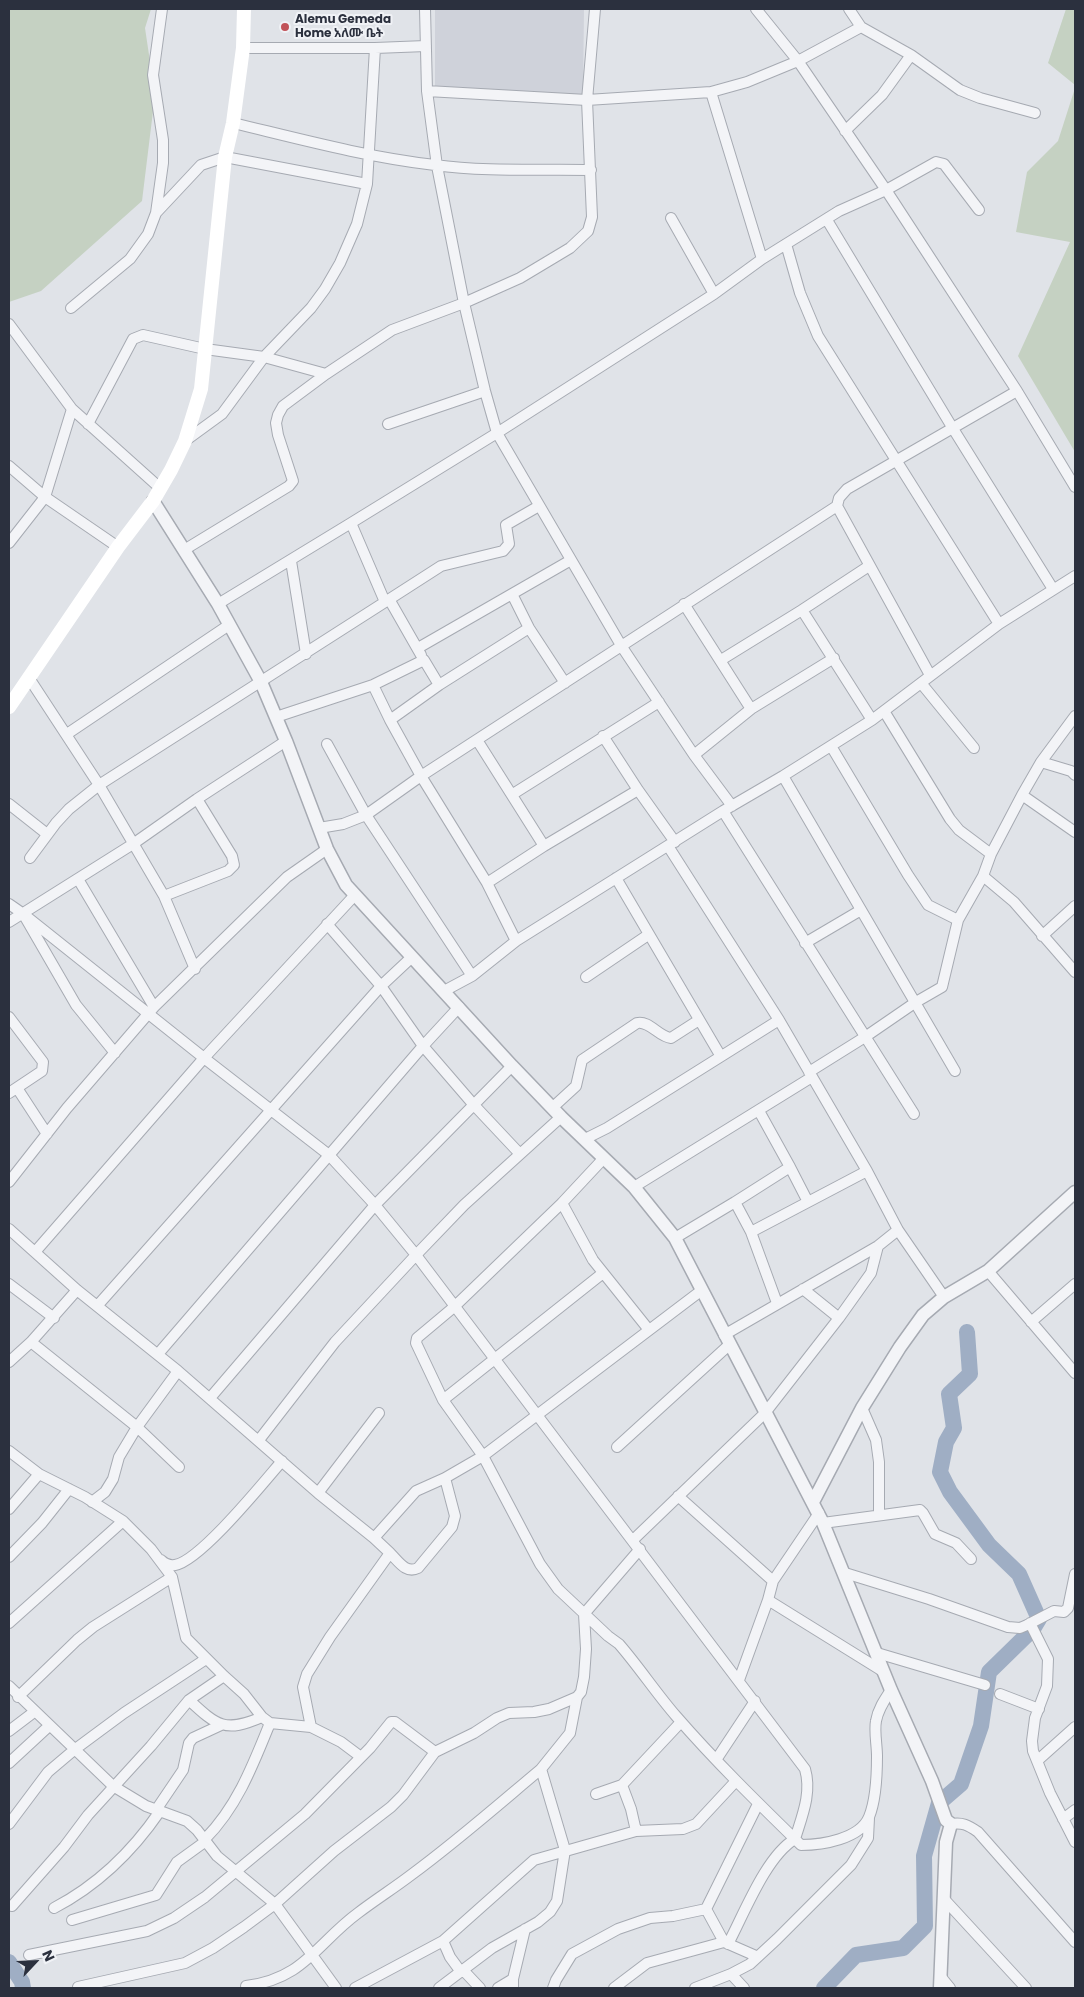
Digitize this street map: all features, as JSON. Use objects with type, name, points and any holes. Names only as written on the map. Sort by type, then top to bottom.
[{"type":"main road","points":[[9,707],[118,547],[153,500],[171,470],[185,441],[201,389],[226,157],[233,123],[243,48],[244,9]]},
{"type":"street","points":[[71,308],[130,259],[148,234],[156,213],[163,163],[163,140],[153,74],[162,9]]},
{"type":"street","points":[[425,9],[427,91],[436,166],[464,303],[497,433],[622,647],[727,808],[805,942],[914,1114]]},
{"type":"street","points":[[184,550],[289,486],[293,481],[276,423],[282,406],[392,330],[464,303],[533,270],[580,241],[588,231],[592,217],[587,100],[596,9]]},
{"type":"street","points":[[756,9],[798,60],[886,190],[1017,391],[1075,488]]},
{"type":"street","points":[[849,9],[861,27],[911,55],[960,90],[980,98],[1035,113]]},
{"type":"street","points":[[427,91],[587,100],[711,92],[747,82],[798,60],[861,27]]},
{"type":"street","points":[[243,48],[426,46]]},
{"type":"street","points":[[185,441],[222,414],[264,357],[311,308],[340,263],[357,224],[367,184],[375,48]]},
{"type":"street","points":[[845,131],[882,95],[911,55]]},
{"type":"street","points":[[711,92],[762,259]]},
{"type":"street","points":[[233,123],[368,155],[436,166],[591,170]]},
{"type":"street","points":[[156,213],[201,165],[226,157],[367,184]]},
{"type":"street","points":[[218,604],[497,433],[714,294],[762,259],[840,211],[886,190],[936,162],[944,164],[980,210]]},
{"type":"street","points":[[671,218],[714,294]]},
{"type":"street","points":[[827,220],[1052,590]]},
{"type":"street","points":[[786,244],[808,315],[818,336],[999,624]]},
{"type":"street","points":[[9,324],[72,409],[160,488]]},
{"type":"street","points":[[88,424],[133,339],[143,334],[205,349],[264,357],[326,374]]},
{"type":"street","points":[[388,424],[485,391]]},
{"type":"street","points":[[930,675],[868,566],[837,506],[839,498],[847,489],[1017,391]]},
{"type":"street","points":[[9,543],[45,497],[72,409]]},
{"type":"street","points":[[9,466],[45,497],[118,547]]},
{"type":"street","points":[[153,500],[218,604],[261,682],[286,741],[327,849],[342,880],[354,896],[556,1113],[586,1139],[634,1187],[675,1238],[818,1513],[948,1822],[940,1983],[950,1988]]},
{"type":"street","points":[[30,858],[47,834],[69,809],[99,785],[441,566],[503,551],[509,544],[506,524],[539,506]]},
{"type":"street","points":[[319,828],[343,824],[366,815],[421,776],[837,506]]},
{"type":"street","points":[[351,523],[387,601],[418,648],[439,685]]},
{"type":"street","points":[[418,648],[571,560]]},
{"type":"street","points":[[291,561],[306,654]]},
{"type":"street","points":[[721,660],[802,610],[868,566]]},
{"type":"street","points":[[444,991],[472,976],[516,941],[727,808],[783,776],[872,720],[999,624],[1075,576]]},
{"type":"street","points":[[512,594],[529,628],[565,683]]},
{"type":"street","points":[[684,604],[751,709]]},
{"type":"street","points":[[802,610],[872,720]]},
{"type":"street","points":[[67,734],[229,625]]},
{"type":"street","points":[[390,720],[439,685],[529,628]]},
{"type":"street","points":[[694,756],[751,709],[834,658]]},
{"type":"street","points":[[276,717],[373,685],[424,660]]},
{"type":"street","points":[[29,678],[99,785],[164,896],[194,969]]},
{"type":"street","points":[[921,683],[974,748]]},
{"type":"street","points":[[373,685],[421,776],[488,883],[516,941]]},
{"type":"street","points":[[513,794],[659,702]]},
{"type":"street","points":[[884,711],[950,819],[959,830],[991,854]]},
{"type":"street","points":[[634,1187],[759,1111],[916,1002],[942,987],[958,920],[983,876],[991,854],[1022,795],[1041,762],[1075,716]]},
{"type":"street","points":[[603,736],[672,844],[779,1020],[867,1171],[898,1230],[944,1298]]},
{"type":"street","points":[[477,740],[513,794],[544,846]]},
{"type":"street","points":[[9,922],[22,912],[133,844],[197,799],[286,741]]},
{"type":"street","points":[[327,744],[366,815],[472,976]]},
{"type":"street","points":[[831,746],[928,906],[958,920]]},
{"type":"street","points":[[1041,762],[1074,771]]},
{"type":"street","points":[[783,776],[955,1071]]},
{"type":"street","points":[[488,883],[544,846],[638,790]]},
{"type":"street","points":[[1022,795],[1075,832]]},
{"type":"street","points":[[164,896],[228,871],[234,865],[232,856],[197,799]]},
{"type":"street","points":[[9,804],[47,834]]},
{"type":"street","points":[[9,1182],[67,1108],[151,1010],[287,877],[327,849]]},
{"type":"street","points":[[983,876],[1014,902],[1075,972]]},
{"type":"street","points":[[616,878],[720,1055]]},
{"type":"street","points":[[78,879],[151,1010]]},
{"type":"street","points":[[35,1252],[204,1058],[354,896]]},
{"type":"street","points":[[9,904],[151,1010],[204,1058],[329,1155],[416,1255],[805,1769],[809,1782],[808,1795],[795,1839],[783,1846],[767,1869],[726,1943],[647,1964],[614,1988]]},
{"type":"street","points":[[1042,936],[1075,906]]},
{"type":"street","points":[[805,942],[861,910]]},
{"type":"street","points":[[22,912],[76,1005],[115,1053]]},
{"type":"street","points":[[327,924],[381,986],[422,1046],[520,1154]]},
{"type":"street","points":[[586,977],[648,935]]},
{"type":"street","points":[[98,1305],[381,986],[412,957]]},
{"type":"street","points":[[158,1354],[422,1046],[459,1007]]},
{"type":"street","points":[[9,1019],[42,1062],[43,1067],[42,1071],[13,1091],[47,1134]]},
{"type":"street","points":[[259,1440],[336,1342],[464,1205],[520,1154],[556,1113],[576,1086],[582,1060],[637,1023],[643,1023],[664,1036],[671,1038],[699,1020]]},
{"type":"street","points":[[586,1139],[607,1128],[720,1055],[779,1020]]},
{"type":"street","points":[[210,1398],[374,1205],[512,1066]]},
{"type":"street","points":[[759,1111],[808,1202]]},
{"type":"street","points":[[604,1158],[562,1203],[454,1307],[417,1338],[416,1343],[443,1400],[483,1456],[540,1564],[558,1589],[619,1644],[681,1722],[736,1781],[758,1804],[785,1827],[801,1845],[810,1845],[848,1836],[860,1829],[869,1818]]},
{"type":"street","points":[[675,1238],[790,1167]]},
{"type":"street","points":[[751,1232],[867,1171]]},
{"type":"street","points":[[739,1680],[773,1581],[818,1513],[862,1408],[910,1331],[923,1314],[944,1298],[988,1271],[1075,1192]]},
{"type":"street","points":[[735,1202],[751,1232],[778,1303]]},
{"type":"street","points":[[562,1203],[593,1260],[649,1330]]},
{"type":"street","points":[[9,1229],[77,1290],[158,1354],[318,1493],[374,1538],[407,1570],[418,1568],[452,1527],[455,1516],[445,1478]]},
{"type":"street","points":[[617,1448],[727,1340],[778,1303],[878,1246],[898,1230]]},
{"type":"street","points":[[78,1987],[185,1962],[213,1948],[274,1904],[334,1851],[391,1807],[403,1795],[436,1752],[474,1733],[496,1718],[509,1713],[534,1712],[566,1703],[577,1697],[582,1692],[584,1677],[586,1649],[584,1614],[636,1544],[678,1496],[765,1413],[839,1318],[871,1273],[878,1246]]},
{"type":"street","points":[[988,1271],[1030,1322],[1074,1370]]},
{"type":"street","points":[[443,1400],[603,1273]]},
{"type":"street","points":[[9,1284],[54,1318]]},
{"type":"street","points":[[1030,1322],[1075,1284]]},
{"type":"street","points":[[803,1289],[839,1318]]},
{"type":"street","points":[[9,1362],[54,1318],[77,1290]]},
{"type":"street","points":[[374,1538],[416,1491],[445,1478],[483,1456],[702,1290]]},
{"type":"street","points":[[31,1342],[137,1427],[179,1467]]},
{"type":"street","points":[[92,1502],[105,1492],[114,1479],[119,1457],[137,1427],[178,1371]]},
{"type":"street","points":[[862,1408],[876,1440],[879,1462],[879,1514]]},
{"type":"street","points":[[318,1493],[379,1413]]},
{"type":"street","points":[[9,1451],[39,1474],[123,1521],[166,1565],[174,1566],[202,1548],[216,1535],[282,1461]]},
{"type":"street","points":[[9,1508],[39,1474]]},
{"type":"street","points":[[9,1558],[70,1490]]},
{"type":"street","points":[[678,1496],[773,1581]]},
{"type":"street","points":[[818,1513],[879,1514],[920,1510],[934,1534],[956,1543],[971,1559]]},
{"type":"street","points":[[9,1623],[123,1521]]},
{"type":"street","points":[[312,1728],[303,1687],[307,1674],[330,1637],[390,1553]]},
{"type":"street","points":[[157,1557],[172,1577],[186,1638],[244,1694],[266,1720]]},
{"type":"street","points":[[844,1573],[928,1599],[1008,1627],[1020,1628],[1054,1611],[1064,1612],[1068,1608],[1075,1574]]},
{"type":"street","points":[[18,1696],[93,1627],[172,1577]]},
{"type":"street","points":[[768,1600],[884,1672]]},
{"type":"street","points":[[1030,1623],[1048,1659],[1047,1686],[1034,1718],[1032,1741],[1037,1761],[1062,1819],[1075,1842]]},
{"type":"street","points":[[877,1653],[985,1684]]},
{"type":"street","points":[[9,1824],[48,1772],[74,1750],[124,1713],[206,1658]]},
{"type":"street","points":[[12,1906],[113,1786],[151,1746],[189,1700],[224,1676]]},
{"type":"street","points":[[9,1686],[113,1786],[146,1806],[188,1821],[206,1840],[217,1856],[274,1904],[336,1988]]},
{"type":"street","points":[[695,1988],[731,1974],[750,1964],[756,1956],[777,1939],[851,1865],[868,1838],[869,1818],[877,1773],[876,1722],[880,1708],[891,1690]]},
{"type":"street","points":[[1000,1694],[1039,1709]]},
{"type":"street","points":[[246,1986],[287,1975],[313,1955],[358,1913],[411,1876],[541,1769],[570,1733],[577,1697]]},
{"type":"street","points":[[189,1700],[221,1725]]},
{"type":"street","points":[[716,1760],[755,1701]]},
{"type":"street","points":[[9,1731],[34,1712]]},
{"type":"street","points":[[72,1920],[156,1896],[177,1862],[206,1840],[229,1810],[254,1762],[266,1720]]},
{"type":"street","points":[[54,1908],[79,1895],[141,1839],[183,1770],[189,1743],[193,1738],[221,1725],[266,1720],[312,1728],[341,1742],[360,1757]]},
{"type":"street","points":[[29,1955],[147,1931],[174,1918],[205,1897],[235,1870],[305,1814],[391,1722],[395,1722],[436,1752]]},
{"type":"street","points":[[596,1794],[622,1785],[681,1722]]},
{"type":"street","points":[[9,1763],[49,1726]]},
{"type":"street","points":[[1037,1761],[1075,1727]]},
{"type":"street","points":[[439,1988],[492,1948],[544,1917],[557,1901],[565,1850],[541,1769]]},
{"type":"street","points":[[355,1988],[443,1941],[534,1860],[636,1831],[690,1828],[736,1781]]},
{"type":"street","points":[[622,1785],[636,1831]]},
{"type":"street","points":[[706,1909],[758,1804]]},
{"type":"street","points":[[1062,1819],[1075,1810]]},
{"type":"street","points":[[948,1822],[967,1825],[978,1832],[1075,1942]]},
{"type":"street","points":[[944,1899],[1026,1988]]},
{"type":"street","points":[[706,1909],[726,1943],[756,1956]]},
{"type":"street","points":[[553,1988],[572,1954],[618,1929],[650,1918],[673,1916],[706,1909]]},
{"type":"street","points":[[498,1988],[513,1984],[525,1928]]},
{"type":"street","points":[[443,1941],[450,1957],[480,1988]]},
{"type":"street","points":[[731,1974],[744,1988]]},
{"type":"shaded area","points":[[435,9],[584,9],[583,96],[435,88]]},
{"type":"green space","points":[[9,9],[151,9],[145,28],[155,95],[142,201],[41,291],[9,302]]},
{"type":"green space","points":[[1066,9],[1075,9],[1075,85],[1048,63]]},
{"type":"green space","points":[[1075,88],[1075,452],[1018,356],[1070,242],[1016,232],[1027,172],[1058,141]]},
{"type":"waterway","points":[[824,1988],[856,1955],[903,1948],[925,1926],[924,1856],[939,1803],[961,1784],[981,1726],[989,1672],[1033,1629],[1039,1619],[1019,1574],[989,1545],[950,1492],[940,1472],[946,1442],[954,1428],[949,1394],[970,1374],[967,1332]]},
{"type":"waterway","points":[[9,1962],[22,1982],[23,1988]]},
{"type":"place","name":"Alemu Gemeda Home አለሙ ቤት","points":[[285,27]]}]
